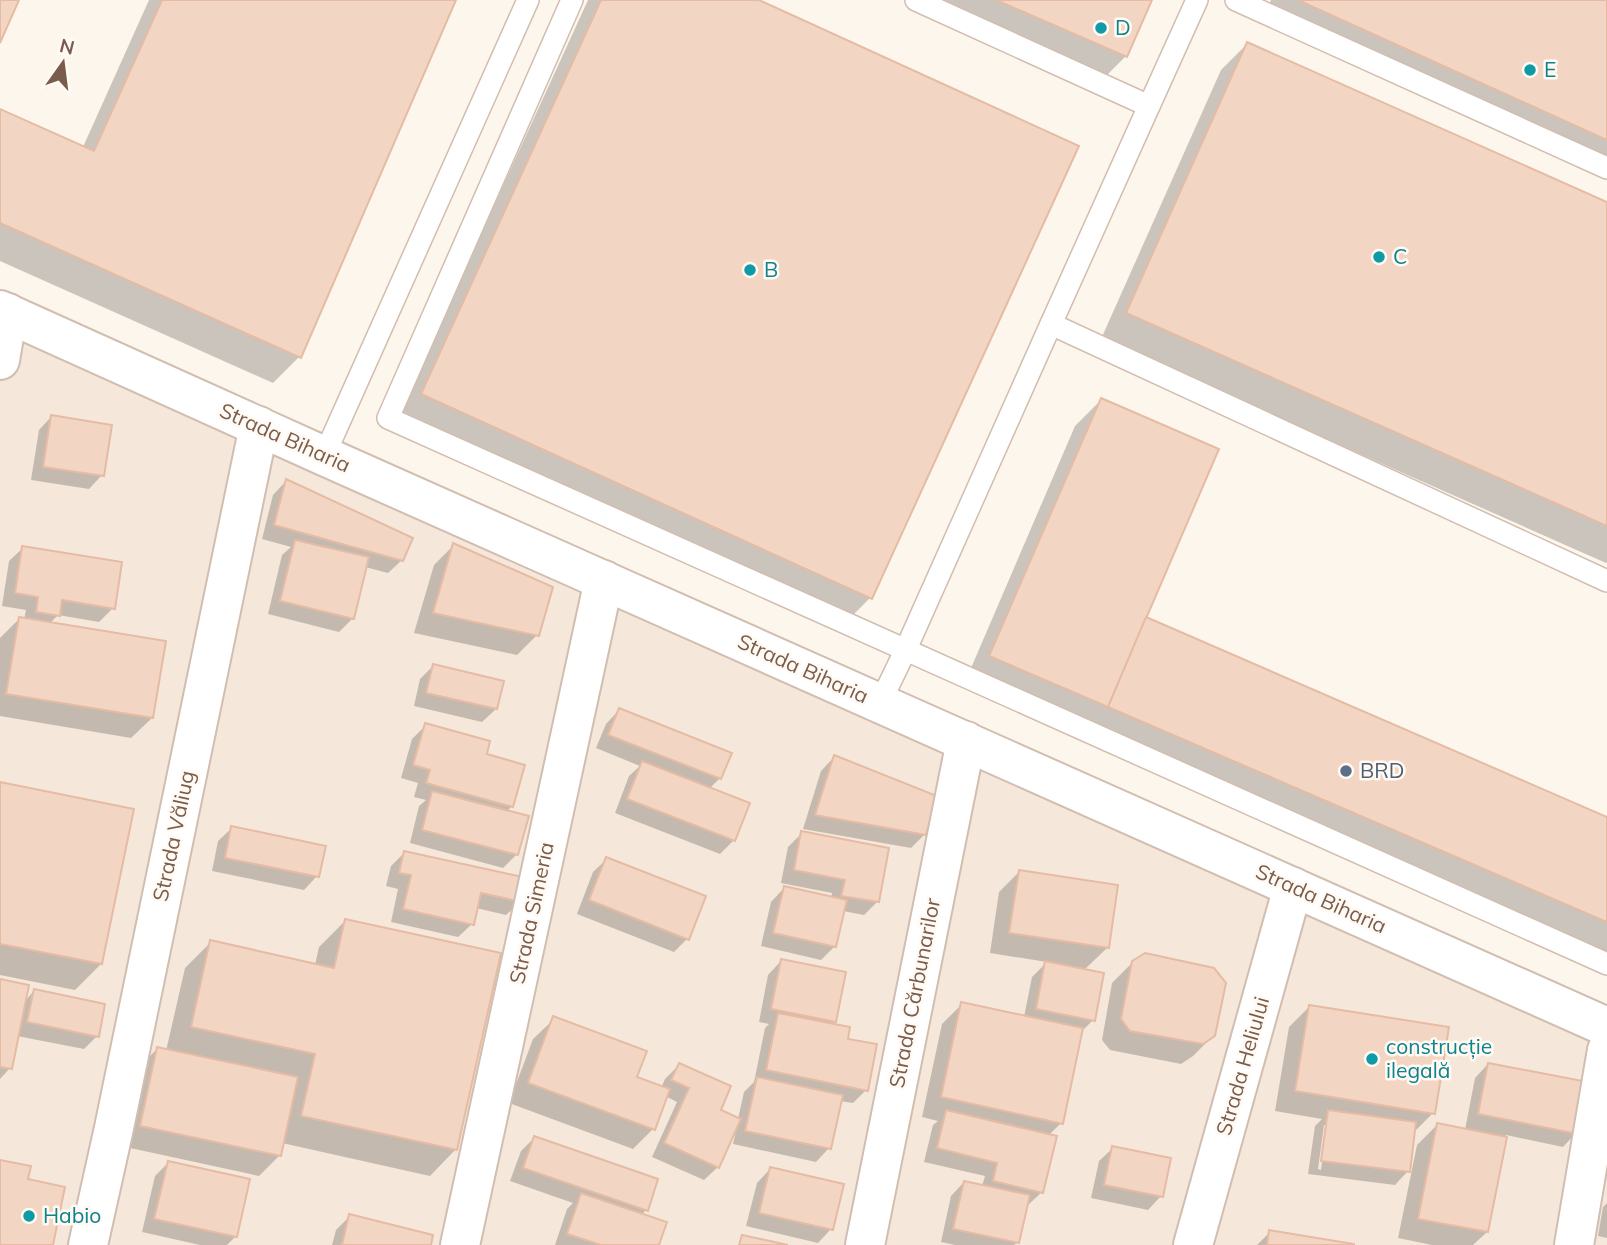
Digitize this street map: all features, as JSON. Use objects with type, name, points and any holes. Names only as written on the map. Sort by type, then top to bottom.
[{"type":"street","name":"Strada Biharia","points":[[4,312],[1607,1027]]},
{"type":"street","points":[[0,360],[4,312]]},
{"type":"street","name":"Strada Văliug","points":[[88,1245],[259,426]]},
{"type":"street","name":"Strada Simeria","points":[[460,1245],[604,580]]},
{"type":"street","name":"Strada Cărbunarilor","points":[[865,1245],[966,741]]},
{"type":"street","name":"Strada Heliului","points":[[1193,1245],[1293,887]]},
{"type":"street","points":[[1574,1245],[1607,1049]]},
{"type":"lane","points":[[324,456],[528,0]]},
{"type":"lane","points":[[572,0],[387,418],[1607,964]]},
{"type":"lane","points":[[916,0],[1149,106]]},
{"type":"lane","points":[[880,703],[1197,0]]},
{"type":"lane","points":[[1236,0],[1607,168]]},
{"type":"lane","points":[[1051,324],[1607,581]]},
{"type":"shaded area","points":[[0,311],[1607,1027],[1607,1245],[0,1245]]},
{"type":"building","points":[[0,0],[19,0],[0,43]]},
{"type":"building","points":[[162,0],[456,0],[301,358],[0,223],[0,109],[94,151]]},
{"type":"building","name":"B","points":[[601,0],[759,0],[1079,146],[872,599],[421,394]]},
{"type":"building","name":"D","points":[[996,0],[1152,0],[1127,57]]},
{"type":"building","name":"E","points":[[1298,0],[1607,0],[1607,140]]},
{"type":"building","name":"C","points":[[1247,42],[1607,202],[1607,526],[1126,313]]},
{"type":"building","points":[[1101,398],[1219,449],[1108,707],[989,656]]},
{"type":"building","points":[[51,415],[112,425],[104,476],[43,467]]},
{"type":"building","points":[[286,479],[413,538],[403,561],[274,525]]},
{"type":"building","points":[[295,540],[369,557],[354,619],[280,601]]},
{"type":"building","points":[[453,543],[553,587],[539,636],[433,613]]},
{"type":"building","points":[[22,546],[122,562],[115,609],[62,600],[60,616],[36,612],[38,597],[15,593]]},
{"type":"building","points":[[19,617],[166,641],[153,718],[6,694]]},
{"type":"building","points":[[1146,617],[1607,817],[1607,922],[1108,707]]},
{"type":"building","points":[[433,664],[504,681],[497,709],[426,693]]},
{"type":"building","points":[[619,708],[732,753],[721,779],[608,735]]},
{"type":"building","points":[[425,723],[490,741],[487,754],[525,765],[513,807],[426,783],[430,770],[413,765]]},
{"type":"building","points":[[834,755],[937,796],[926,835],[815,815]]},
{"type":"building","points":[[642,761],[750,803],[735,841],[627,799]]},
{"type":"building","points":[[0,782],[134,809],[102,964],[0,944]]},
{"type":"building","points":[[432,791],[529,816],[518,855],[422,830]]},
{"type":"building","points":[[231,826],[326,846],[319,877],[225,858]]},
{"type":"building","points":[[801,831],[889,848],[879,902],[841,896],[845,880],[794,870]]},
{"type":"building","points":[[404,851],[527,878],[522,902],[481,893],[474,925],[403,909],[411,875],[399,873]]},
{"type":"building","points":[[606,857],[706,896],[689,940],[589,900]]},
{"type":"building","points":[[1019,870],[1118,885],[1109,948],[1009,933]]},
{"type":"building","points":[[784,886],[847,900],[836,947],[773,933]]},
{"type":"building","points":[[345,919],[501,953],[457,1150],[301,1116],[315,1054],[191,1027],[210,940],[334,968]]},
{"type":"building","points":[[1145,953],[1214,968],[1226,983],[1215,1036],[1203,1044],[1130,1031],[1121,1019],[1132,961]]},
{"type":"building","points":[[781,959],[846,972],[836,1022],[771,1009]]},
{"type":"building","points":[[1045,961],[1104,973],[1095,1021],[1036,1009]]},
{"type":"building","points":[[0,979],[29,985],[12,1069],[0,1067]]},
{"type":"building","points":[[34,989],[105,1004],[99,1037],[27,1022]]},
{"type":"building","points":[[961,1002],[1083,1028],[1063,1124],[941,1097]]},
{"type":"building","name":"construcție ilegală","points":[[1309,1005],[1449,1027],[1435,1114],[1295,1091]]},
{"type":"building","points":[[778,1013],[850,1027],[848,1039],[877,1044],[868,1091],[766,1070]]},
{"type":"building","points":[[553,1016],[647,1051],[637,1077],[670,1089],[655,1130],[528,1083]]},
{"type":"building","points":[[157,1047],[298,1077],[281,1156],[140,1126]]},
{"type":"building","points":[[679,1063],[731,1086],[721,1110],[741,1119],[719,1168],[664,1143],[689,1088],[671,1080]]},
{"type":"building","points":[[1488,1063],[1588,1082],[1578,1134],[1478,1114]]},
{"type":"building","points":[[757,1077],[843,1095],[831,1149],[745,1131]]},
{"type":"building","points":[[946,1110],[1057,1136],[1043,1193],[993,1181],[997,1163],[937,1148]]},
{"type":"building","points":[[1328,1110],[1416,1122],[1410,1172],[1321,1161]]},
{"type":"building","points":[[1437,1123],[1507,1137],[1488,1232],[1418,1219]]},
{"type":"building","points":[[534,1136],[658,1179],[648,1211],[523,1168]]},
{"type":"building","points":[[1112,1146],[1171,1158],[1163,1197],[1104,1185]]},
{"type":"building","name":"Habio","points":[[0,1160],[31,1166],[28,1179],[65,1187],[53,1245],[0,1245]]},
{"type":"building","points":[[168,1161],[250,1179],[237,1237],[154,1219]]},
{"type":"building","points":[[770,1167],[844,1184],[833,1230],[759,1213]]},
{"type":"building","points":[[964,1181],[1030,1195],[1019,1243],[953,1229]]},
{"type":"building","points":[[581,1193],[667,1222],[659,1245],[601,1245],[567,1234]]},
{"type":"building","points":[[349,1214],[433,1235],[431,1245],[342,1245]]},
{"type":"building","points":[[1269,1230],[1354,1244],[1354,1245],[1267,1245]]},
{"type":"building","points":[[742,1235],[788,1245],[739,1245]]},
{"type":"place","name":"D","points":[[1101,28]]},
{"type":"place","name":"E","points":[[1530,70]]},
{"type":"place","name":"C","points":[[1379,257]]},
{"type":"place","name":"B","points":[[750,270]]},
{"type":"place","name":"BRD","points":[[1346,771]]},
{"type":"place","name":"construcție ilegală","points":[[1372,1059]]},
{"type":"place","name":"Habio","points":[[29,1216]]}]
